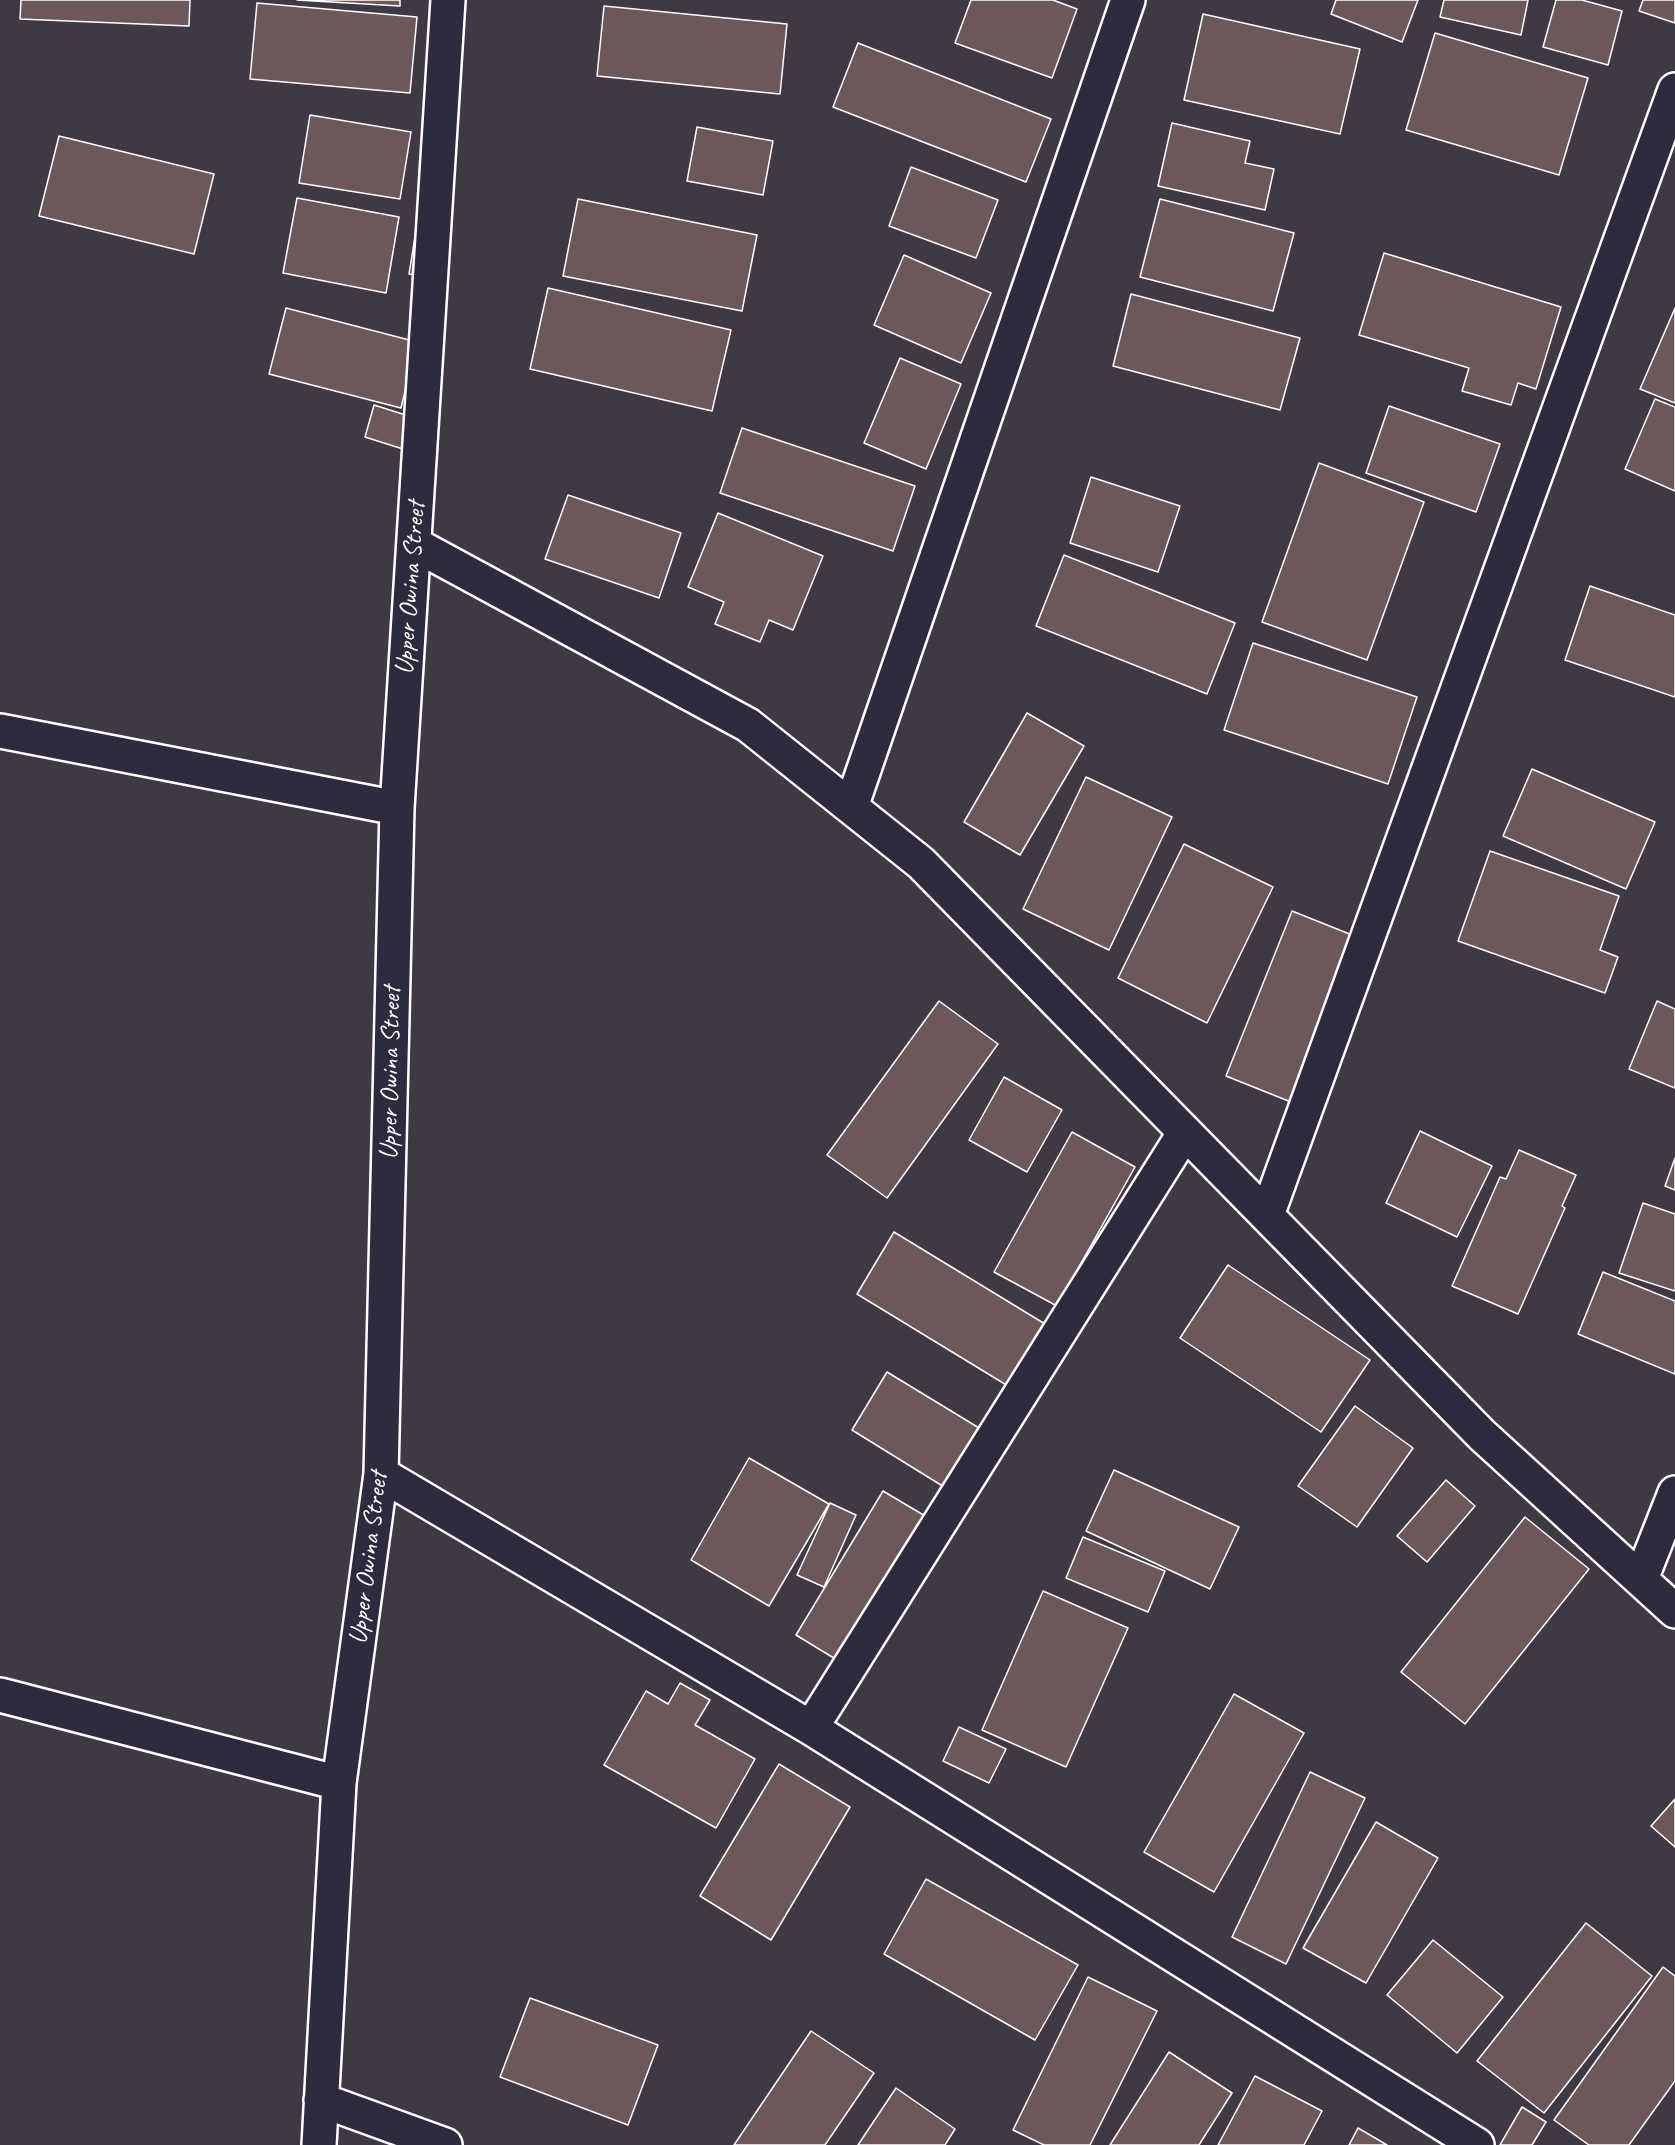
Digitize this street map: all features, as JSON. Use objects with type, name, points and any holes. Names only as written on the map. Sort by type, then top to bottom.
[{"type":"street","name":"Upper Owina Street","points":[[319,2145],[339,1784],[381,1474],[398,808],[448,0]]},
{"type":"street","points":[[851,807],[1128,0]]},
{"type":"street","points":[[1267,1215],[1675,90]]},
{"type":"street","points":[[414,544],[748,725],[921,863],[1482,1435],[1675,1611]]},
{"type":"street","points":[[0,731],[398,808]]},
{"type":"street","points":[[811,1728],[1185,1132]]},
{"type":"street","points":[[381,1474],[811,1728],[1477,2145]]},
{"type":"street","points":[[1641,1580],[1675,1493]]},
{"type":"street","points":[[0,1695],[339,1784]]},
{"type":"street","points":[[321,2100],[445,2145]]},
{"type":"building","points":[[21,0],[190,0],[189,26],[20,19]]},
{"type":"building","points":[[297,0],[400,0],[400,6]]},
{"type":"building","points":[[971,0],[1053,0],[1077,9],[1052,78],[955,43]]},
{"type":"building","points":[[1336,0],[1418,0],[1402,42],[1331,14]]},
{"type":"building","points":[[1444,0],[1528,0],[1521,35],[1440,17]]},
{"type":"building","points":[[1556,0],[1582,0],[1622,11],[1608,65],[1543,47]]},
{"type":"building","points":[[1643,0],[1675,0],[1675,23],[1639,11]]},
{"type":"building","points":[[257,3],[417,17],[410,93],[250,79]]},
{"type":"building","points":[[604,6],[787,24],[780,94],[597,76]]},
{"type":"building","points":[[1203,14],[1360,49],[1340,134],[1184,100]]},
{"type":"building","points":[[1435,33],[1588,78],[1559,175],[1406,130]]},
{"type":"building","points":[[858,43],[1051,119],[1026,182],[833,107]]},
{"type":"building","points":[[310,115],[411,132],[400,199],[299,183]]},
{"type":"building","points":[[1172,123],[1250,141],[1245,163],[1274,169],[1265,210],[1158,186]]},
{"type":"building","points":[[697,127],[773,141],[763,195],[687,181]]},
{"type":"building","points":[[59,136],[214,174],[194,254],[39,216]]},
{"type":"building","points":[[911,167],[998,200],[976,258],[889,226]]},
{"type":"building","points":[[297,198],[399,217],[386,293],[283,273]]},
{"type":"building","points":[[578,199],[757,235],[742,311],[563,276]]},
{"type":"building","points":[[1160,199],[1294,233],[1273,311],[1140,277]]},
{"type":"building","points":[[419,212],[421,276],[409,274]]},
{"type":"building","points":[[1384,253],[1561,307],[1536,389],[1518,383],[1511,405],[1462,391],[1469,368],[1359,335]]},
{"type":"building","points":[[904,255],[991,293],[961,363],[874,325]]},
{"type":"building","points":[[548,288],[731,330],[712,411],[530,369]]},
{"type":"building","points":[[1131,294],[1300,338],[1280,410],[1113,366]]},
{"type":"building","points":[[286,308],[417,342],[401,408],[269,374]]},
{"type":"building","points":[[1675,308],[1675,403],[1640,389]]},
{"type":"building","points":[[900,358],[961,384],[926,469],[864,443]]},
{"type":"building","points":[[1655,399],[1675,407],[1675,491],[1625,469]]},
{"type":"building","points":[[374,405],[415,418],[406,450],[365,437]]},
{"type":"building","points":[[1389,406],[1500,444],[1476,512],[1366,473]]},
{"type":"building","points":[[742,428],[915,486],[893,551],[720,493]]},
{"type":"building","points":[[1319,463],[1424,502],[1367,660],[1262,622]]},
{"type":"building","points":[[1091,477],[1180,506],[1158,572],[1070,543]]},
{"type":"building","points":[[568,495],[681,533],[659,598],[545,559]]},
{"type":"building","points":[[718,513],[823,556],[793,630],[769,620],[760,642],[715,624],[724,602],[688,587]]},
{"type":"building","points":[[1064,555],[1235,623],[1207,694],[1036,626]]},
{"type":"building","points":[[1590,586],[1675,615],[1675,697],[1565,660]]},
{"type":"building","points":[[1253,643],[1417,697],[1388,784],[1224,730]]},
{"type":"building","points":[[1027,713],[1084,746],[1020,855],[964,822]]},
{"type":"building","points":[[1532,769],[1655,822],[1626,889],[1503,836]]},
{"type":"building","points":[[1086,777],[1172,817],[1109,950],[1023,909]]},
{"type":"building","points":[[1184,844],[1273,887],[1207,1023],[1118,978]]},
{"type":"building","points":[[1490,851],[1619,896],[1600,950],[1618,957],[1605,993],[1458,941]]},
{"type":"building","points":[[1292,911],[1367,941],[1301,1106],[1226,1076]]},
{"type":"building","points":[[939,1001],[998,1044],[887,1198],[827,1155]]},
{"type":"building","points":[[1657,1001],[1675,1009],[1675,1088],[1629,1069]]},
{"type":"building","points":[[1004,1077],[1062,1110],[1027,1172],[969,1140]]},
{"type":"building","points":[[1420,1131],[1492,1166],[1457,1237],[1386,1203]]},
{"type":"building","points":[[1072,1132],[1135,1167],[1057,1306],[994,1272]]},
{"type":"building","points":[[1519,1150],[1576,1175],[1562,1206],[1565,1208],[1518,1314],[1452,1286],[1500,1177],[1506,1179]]},
{"type":"building","points":[[1675,1158],[1675,1190],[1665,1186]]},
{"type":"building","points":[[1643,1203],[1675,1214],[1675,1291],[1619,1273]]},
{"type":"building","points":[[894,1232],[1045,1324],[1008,1386],[857,1294]]},
{"type":"building","points":[[1228,1265],[1370,1360],[1321,1432],[1180,1338]]},
{"type":"building","points":[[1603,1272],[1675,1301],[1675,1374],[1578,1334]]},
{"type":"building","points":[[887,1372],[984,1431],[949,1490],[852,1430]]},
{"type":"building","points":[[1355,1406],[1413,1448],[1357,1527],[1298,1486]]},
{"type":"building","points":[[749,1458],[829,1504],[769,1606],[691,1560]]},
{"type":"building","points":[[1114,1470],[1239,1527],[1210,1589],[1086,1531]]},
{"type":"building","points":[[1446,1480],[1475,1506],[1427,1562],[1397,1536]]},
{"type":"building","points":[[883,1491],[947,1529],[860,1674],[796,1635]]},
{"type":"building","points":[[830,1503],[856,1515],[824,1587],[797,1575]]},
{"type":"building","points":[[1525,1517],[1589,1569],[1465,1724],[1401,1672]]},
{"type":"building","points":[[1083,1537],[1165,1571],[1148,1612],[1066,1578]]},
{"type":"building","points":[[1043,1591],[1128,1628],[1066,1767],[982,1730]]},
{"type":"building","points":[[680,1683],[710,1700],[695,1725],[755,1759],[716,1828],[604,1765],[646,1691],[668,1704]]},
{"type":"building","points":[[1234,1694],[1304,1733],[1214,1892],[1144,1852]]},
{"type":"building","points":[[959,1727],[1006,1749],[989,1783],[943,1761]]},
{"type":"building","points":[[779,1764],[850,1807],[771,1940],[700,1896]]},
{"type":"building","points":[[1310,1772],[1365,1798],[1286,1964],[1232,1937]]},
{"type":"building","points":[[1675,1799],[1675,1847],[1651,1826]]},
{"type":"building","points":[[1376,1822],[1438,1858],[1366,1983],[1303,1948]]},
{"type":"building","points":[[926,1879],[1078,1965],[1035,2040],[884,1954]]},
{"type":"building","points":[[1586,1923],[1652,1976],[1544,2113],[1477,2061]]},
{"type":"building","points":[[1433,1940],[1503,1997],[1457,2053],[1387,1995]]},
{"type":"building","points":[[1663,1967],[1675,1976],[1675,2081],[1629,2145],[1589,2145],[1554,2120]]},
{"type":"building","points":[[1088,1977],[1157,2011],[1090,2145],[1044,2145],[1013,2130]]},
{"type":"building","points":[[530,1998],[658,2045],[628,2125],[500,2077]]},
{"type":"building","points":[[811,2031],[874,2073],[825,2145],[734,2145]]},
{"type":"building","points":[[1169,2052],[1232,2093],[1199,2145],[1110,2145]]},
{"type":"building","points":[[1255,2076],[1322,2111],[1304,2145],[1218,2145]]},
{"type":"building","points":[[896,2088],[955,2129],[945,2145],[858,2145]]},
{"type":"building","points":[[1522,2107],[1546,2122],[1532,2145],[1500,2145]]},
{"type":"building","points":[[1358,2128],[1387,2145],[1349,2145]]}]
